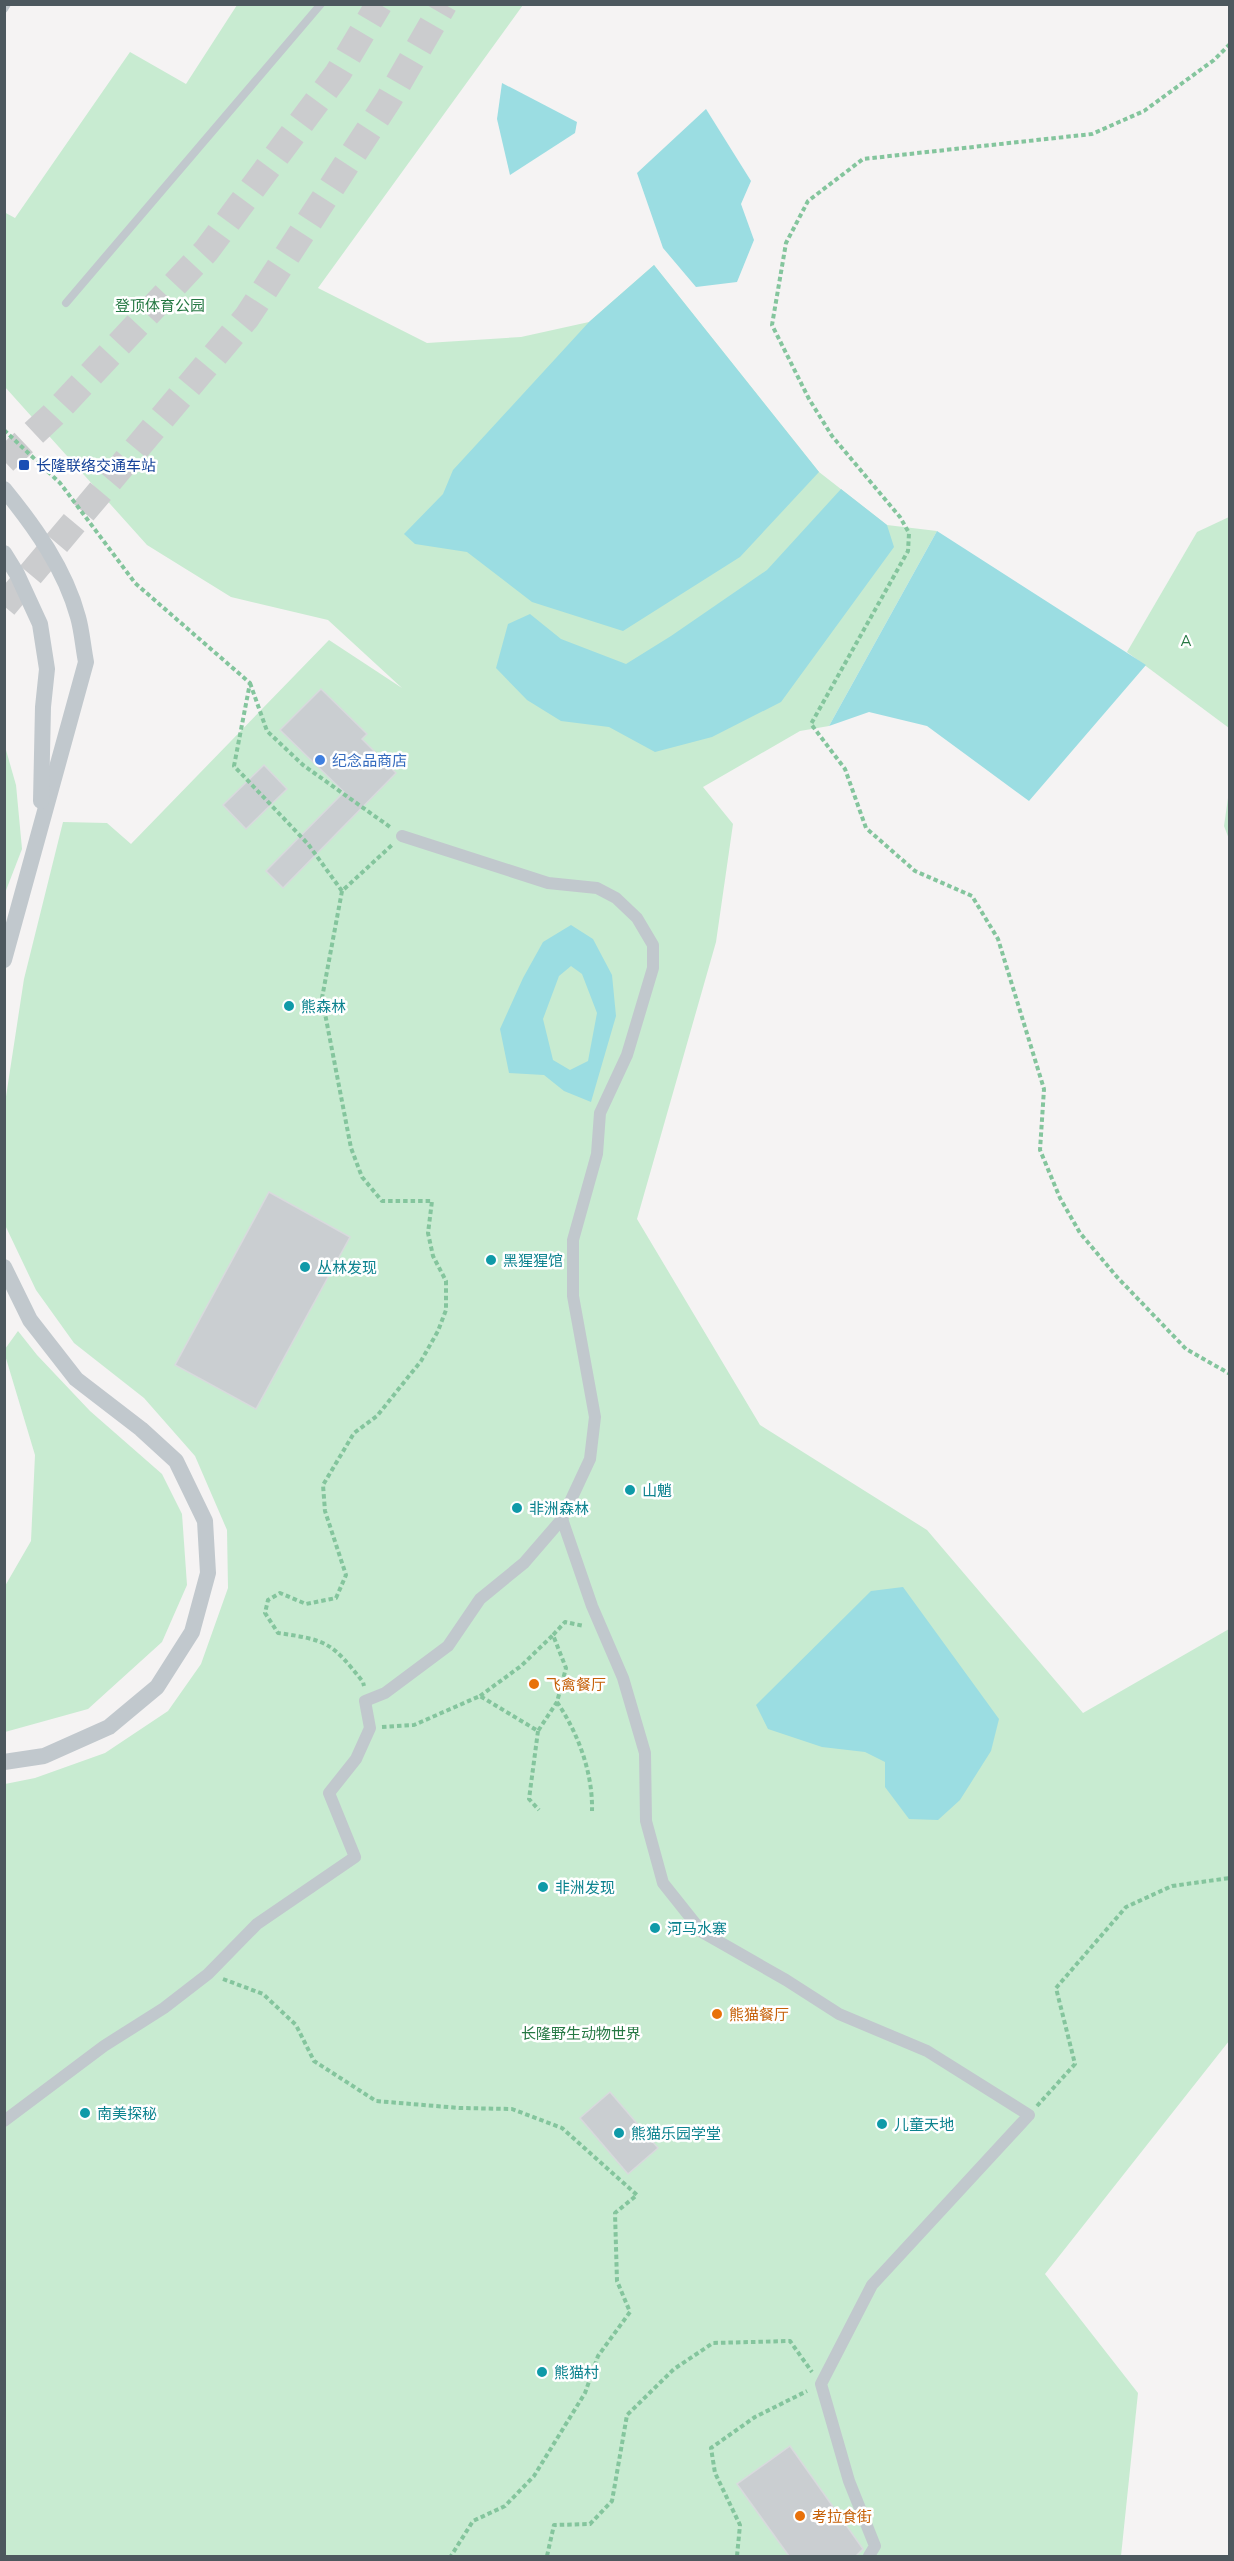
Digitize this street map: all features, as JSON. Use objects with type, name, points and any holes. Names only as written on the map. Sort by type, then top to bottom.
[{"type":"street","points":[[4,489],[26,516],[58,566],[78,616],[86,662],[4,960]]},
{"type":"street","points":[[4,553],[17,574],[40,624],[47,669],[43,707],[41,822]]},
{"type":"street","points":[[4,2121],[104,2046],[164,2008],[208,1974],[257,1924],[355,1857],[329,1793],[356,1759],[370,1728],[365,1701],[385,1693],[448,1646],[480,1599],[524,1563],[562,1519],[591,1459],[595,1417],[573,1296],[573,1240],[597,1154],[600,1113],[630,1045],[653,968],[653,945],[637,918],[616,898],[597,888],[548,883],[402,836]]},
{"type":"street","points":[[4,1266],[30,1320],[76,1379],[141,1429],[176,1461],[205,1521],[208,1573],[192,1632],[157,1687],[109,1727],[44,1756],[4,1762]]},
{"type":"street","points":[[562,1519],[602,1630],[623,1678],[645,1752],[646,1821],[663,1883],[702,1932],[786,1980],[839,2014],[927,2051],[1029,2115],[872,2285],[821,2384],[849,2481],[875,2546],[869,2556]]},
{"type":"lane","points":[[4,9],[7,4]]},
{"type":"lane","points":[[66,303],[321,4]]},
{"type":"path","points":[[1230,44],[1214,60],[1144,111],[1092,134],[863,159],[808,201],[786,243],[772,325],[809,399],[832,436],[900,518],[909,533],[908,552],[811,724],[845,768],[866,828],[915,871],[972,896],[998,939],[1044,1089],[1040,1150],[1060,1197],[1080,1233],[1117,1277],[1186,1349],[1230,1374]]},
{"type":"path","points":[[4,430],[60,483],[135,583],[250,683],[267,731],[303,765],[402,836],[342,891],[322,998],[351,1148],[362,1177],[382,1201],[432,1201],[428,1233],[433,1256],[446,1281],[446,1310],[421,1361],[377,1416],[354,1433],[323,1485],[325,1510],[346,1575],[336,1598],[306,1604],[280,1593],[268,1600],[265,1613],[278,1633],[327,1643],[341,1655],[363,1682],[365,1701]]},
{"type":"path","points":[[250,683],[234,766],[308,844],[342,891]]},
{"type":"path","points":[[370,1728],[414,1725],[480,1695],[521,1666],[565,1622],[602,1630]]},
{"type":"path","points":[[539,1810],[530,1799],[538,1731],[557,1702],[566,1668],[553,1635]]},
{"type":"path","points":[[480,1695],[538,1731]]},
{"type":"path","points":[[557,1702],[572,1725],[593,1788],[592,1811]]},
{"type":"path","points":[[1029,2115],[1075,2064],[1056,1988],[1126,1907],[1172,1886],[1230,1878]]},
{"type":"path","points":[[208,1974],[263,1994],[296,2025],[314,2061],[376,2101],[460,2108],[512,2109],[562,2128],[637,2195],[615,2213],[617,2281],[630,2312],[598,2356],[585,2392],[534,2476],[505,2506],[473,2521],[451,2556]]},
{"type":"path","points":[[547,2556],[554,2525],[590,2524],[612,2501],[627,2415],[674,2369],[713,2343],[790,2342],[821,2384],[755,2417],[711,2448],[715,2474],[740,2525],[737,2556]]},
{"type":"green space","name":"长隆野生动物世界","points":[[237,5],[523,5],[318,288],[427,343],[521,337],[589,322],[654,265],[819,472],[887,525],[937,531],[829,726],[800,731],[703,787],[733,824],[716,942],[637,1219],[760,1425],[927,1530],[1083,1713],[1229,1629],[1229,2041],[1045,2274],[1138,2393],[1121,2556],[5,2556],[5,1784],[35,1778],[105,1753],[168,1711],[201,1664],[228,1588],[227,1530],[195,1456],[144,1398],[74,1343],[36,1290],[5,1225],[5,1103],[24,979],[63,822],[107,823],[131,844],[329,640],[402,688],[328,620],[231,597],[147,545],[5,387],[4,212],[15,218],[130,52],[186,84]]},
{"type":"green space","name":"A","points":[[1229,517],[1229,728],[1127,652],[1197,532]]},
{"type":"green space","points":[[4,743],[16,785],[22,849],[5,893]]},
{"type":"green space","points":[[1229,791],[1229,839],[1224,826]]},
{"type":"green space","points":[[18,1331],[37,1355],[90,1411],[162,1474],[182,1514],[187,1585],[162,1642],[88,1709],[5,1732],[5,1586],[31,1541],[35,1455],[5,1355],[5,1349]]},
{"type":"water","points":[[502,83],[577,122],[575,133],[510,175],[497,119]]},
{"type":"water","points":[[706,109],[751,181],[741,204],[754,240],[737,282],[696,287],[663,248],[637,173]]},
{"type":"water","points":[[654,265],[819,472],[740,557],[623,631],[532,602],[467,552],[415,544],[404,534],[443,494],[453,470],[589,322]]},
{"type":"water","points":[[841,489],[887,525],[894,547],[781,702],[712,737],[655,752],[609,727],[561,721],[527,700],[496,668],[508,624],[530,614],[561,639],[626,664],[767,570]]},
{"type":"water","points":[[937,531],[1146,665],[1029,801],[927,726],[869,712],[829,726]]},
{"type":"water","points":[[571,925],[593,939],[612,975],[616,1016],[591,1102],[564,1091],[544,1075],[509,1073],[500,1029],[523,978],[543,942]],"holes":[[[571,966],[582,974],[597,1013],[588,1061],[570,1070],[553,1060],[543,1019],[559,976]]]},
{"type":"water","points":[[903,1587],[999,1719],[991,1751],[960,1800],[938,1820],[909,1819],[885,1787],[885,1762],[865,1752],[822,1747],[768,1729],[756,1705],[871,1591]]},
{"type":"building","points":[[321,689],[367,734],[362,739],[396,773],[283,888],[266,871],[344,792],[280,730]]},
{"type":"building","points":[[264,765],[287,789],[246,829],[223,805]]},
{"type":"building","points":[[269,1192],[350,1237],[256,1409],[175,1365]]},
{"type":"building","name":"熊猫乐园学堂","points":[[610,2092],[658,2148],[628,2174],[580,2118]]},
{"type":"building","points":[[790,2446],[863,2549],[856,2556],[789,2556],[737,2484]]},
{"type":"tunnel","points":[[4,461],[53,415],[206,251],[338,73],[379,4]]},
{"type":"tunnel","points":[[4,606],[247,317],[389,99],[444,4]]},
{"type":"place","name":"长隆联络交通车站","points":[[24,465]]},
{"type":"place","name":"纪念品商店","points":[[320,760]]},
{"type":"place","name":"熊森林","points":[[289,1006]]},
{"type":"place","name":"黑猩猩馆","points":[[491,1260]]},
{"type":"place","name":"丛林发现","points":[[305,1267]]},
{"type":"place","name":"山魈","points":[[630,1490]]},
{"type":"place","name":"非洲森林","points":[[517,1508]]},
{"type":"place","name":"飞禽餐厅","points":[[534,1684]]},
{"type":"place","name":"非洲发现","points":[[543,1887]]},
{"type":"place","name":"河马水寨","points":[[655,1928]]},
{"type":"place","name":"熊猫餐厅","points":[[717,2014]]},
{"type":"place","name":"南美探秘","points":[[85,2113]]},
{"type":"place","name":"儿童天地","points":[[882,2124]]},
{"type":"place","name":"熊猫乐园学堂","points":[[619,2133]]},
{"type":"place","name":"熊猫村","points":[[542,2372]]},
{"type":"place","name":"考拉食街","points":[[800,2516]]},
{"type":"park label","name":"登顶体育公园","points":[[160,305]]}]
